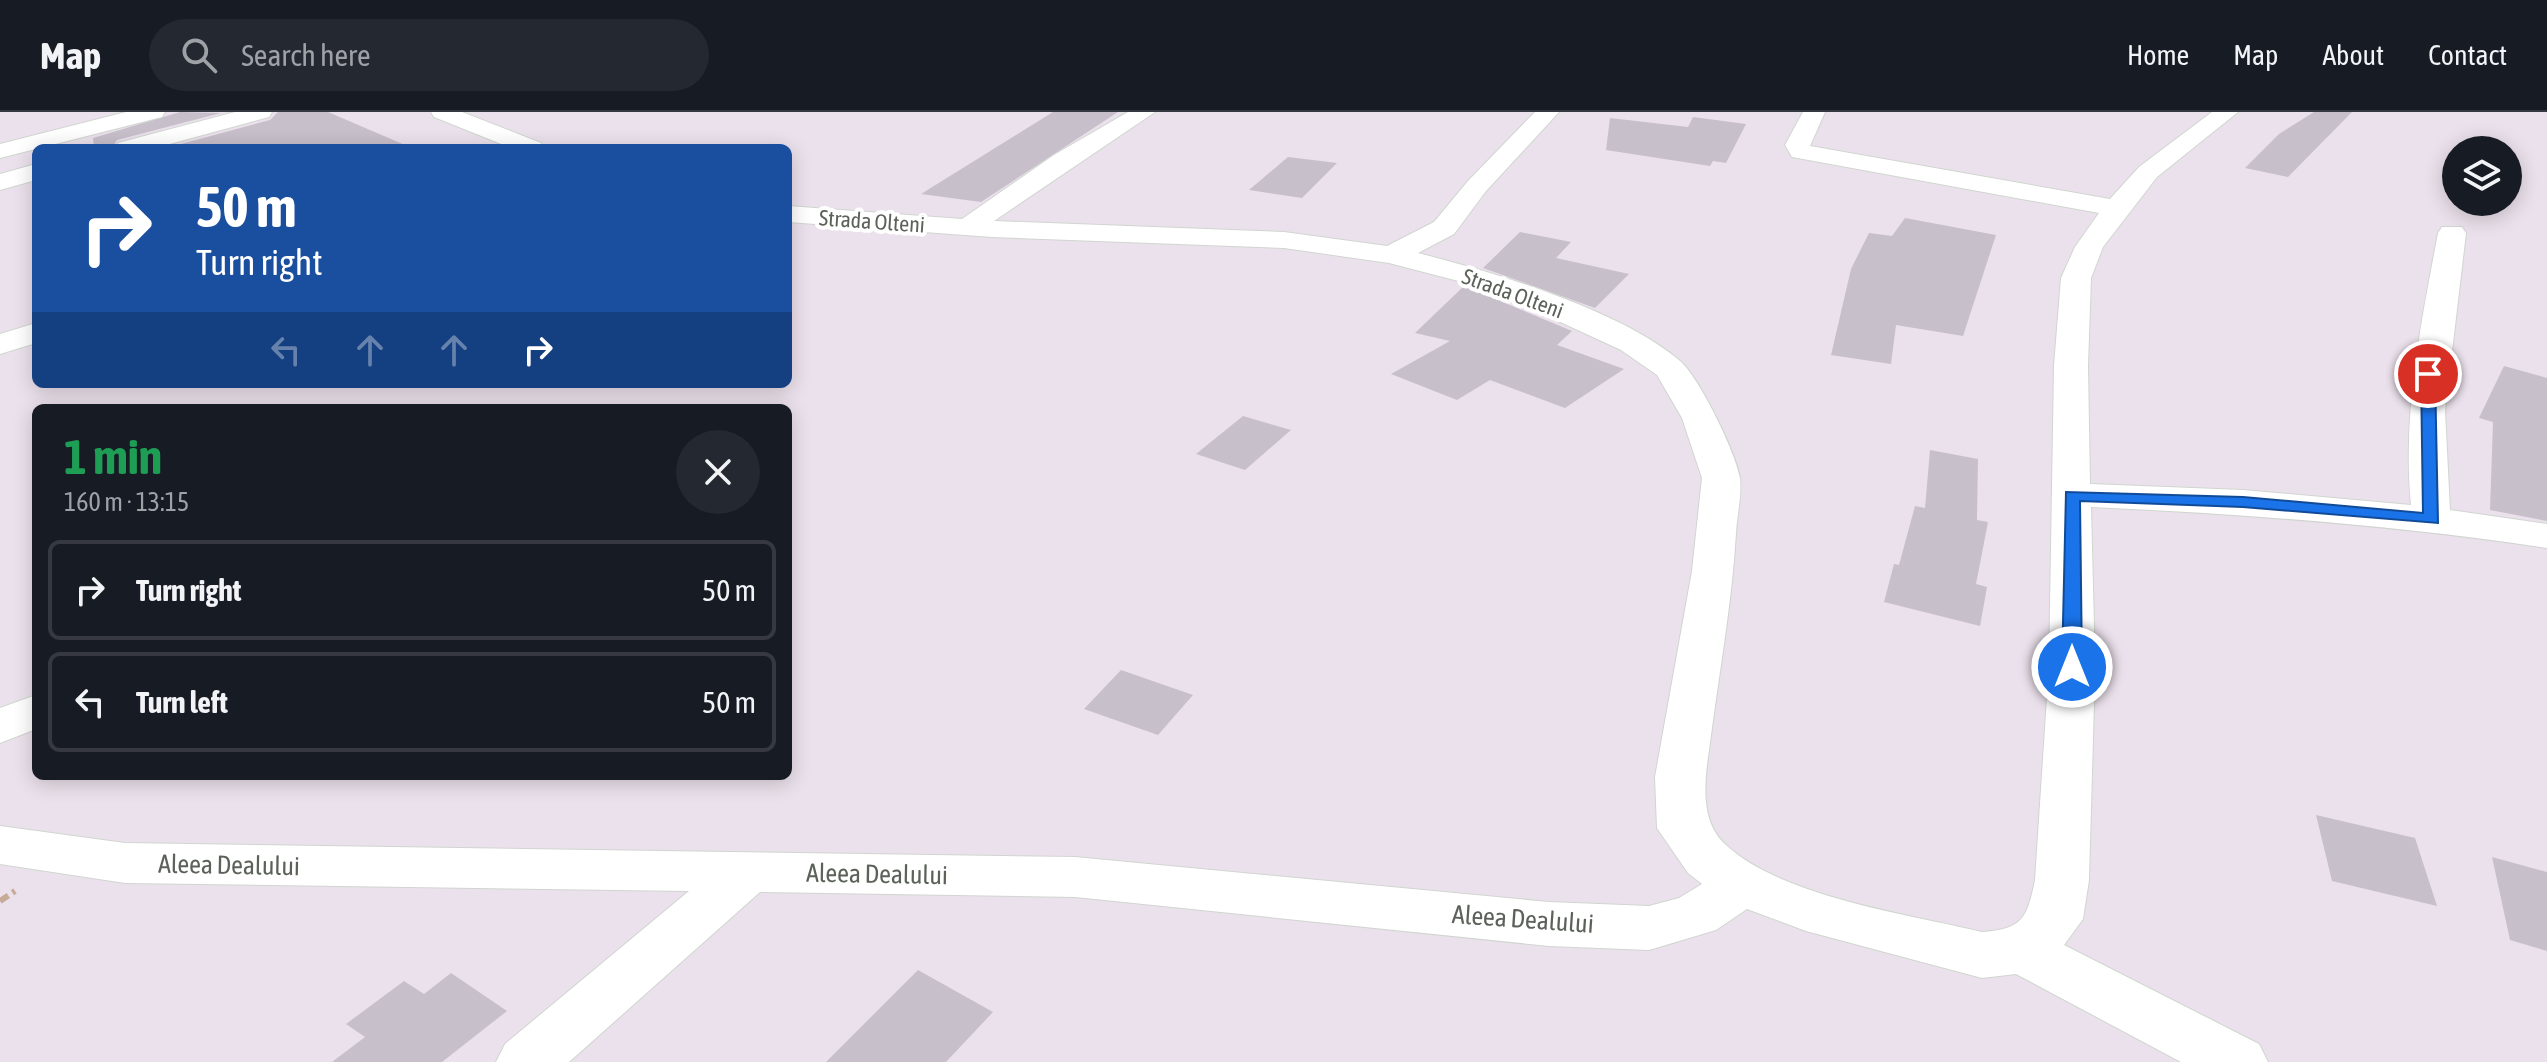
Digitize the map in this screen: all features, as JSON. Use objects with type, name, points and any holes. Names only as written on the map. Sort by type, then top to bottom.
[{"type":"street","points":[[0,151],[154,112]]},
{"type":"street","points":[[142,144],[261,112]]},
{"type":"street","points":[[968,227],[1063,160],[1144,112]]},
{"type":"street","points":[[1390,255],[1444,228],[1477,186],[1548,112]]},
{"type":"street","points":[[1814,112],[1797,145],[1801,152],[2116,208]]},
{"type":"street","points":[[2227,112],[2148,172],[2116,208],[2089,247],[2076,278],[2071,366],[2072,667],[2062,880],[2055,919],[2023,951],[2237,1062]]},
{"type":"street","points":[[457,114],[523,144]]},
{"type":"street","points":[[0,182],[32,173]]},
{"type":"street","name":"Strada Olteni","points":[[792,214],[968,227],[1284,240],[1390,255],[1476,277],[1554,307],[1632,343],[1670,369],[1700,418],[1721,478],[1713,571],[1680,777],[1683,828],[1707,859],[1742,885],[1806,910],[1982,955],[2023,951]]},
{"type":"street","points":[[2432,519],[2428,492],[2428,374],[2452,233]]},
{"type":"street","points":[[0,344],[32,334]]},
{"type":"street","points":[[2072,495],[2243,502],[2432,519],[2547,536]]},
{"type":"street","points":[[0,727],[32,712]]},
{"type":"street","name":"Aleea Dealului","points":[[0,845],[125,863],[1075,877],[1549,924],[1649,928],[1696,915],[1742,885]]},
{"type":"street","points":[[527,1062],[748,872]]},
{"type":"building","points":[[180,112],[221,113],[117,140],[114,144],[94,144],[93,138]]},
{"type":"building","points":[[278,112],[328,112],[403,144],[181,144],[270,120]]},
{"type":"building","points":[[1053,112],[1118,112],[981,202],[921,194]]},
{"type":"building","points":[[2314,112],[2352,112],[2288,177],[2245,168],[2279,134]]},
{"type":"building","points":[[1693,117],[1746,124],[1726,163],[1713,161],[1710,166],[1606,150],[1610,118],[1688,127]]},
{"type":"building","points":[[1288,157],[1337,163],[1302,198],[1249,190]]},
{"type":"building","points":[[1905,218],[1996,235],[1963,336],[1896,325],[1891,364],[1831,355],[1851,269],[1869,233],[1892,236]]},
{"type":"building","points":[[1520,232],[1571,242],[1556,258],[1629,274],[1595,308],[1483,268]]},
{"type":"building","points":[[1464,286],[1572,331],[1557,345],[1624,369],[1565,408],[1490,380],[1457,400],[1391,374],[1450,341],[1415,333]]},
{"type":"building","points":[[2504,366],[2547,378],[2547,521],[2490,510],[2493,422],[2479,418]]},
{"type":"building","points":[[1243,416],[1291,430],[1245,470],[1196,454]]},
{"type":"building","points":[[1930,450],[1978,459],[1977,520],[1988,522],[1976,584],[1987,587],[1980,626],[1884,602],[1894,564],[1899,565],[1915,506],[1925,508]]},
{"type":"building","points":[[1121,670],[1193,695],[1158,735],[1084,709]]},
{"type":"building","points":[[2316,815],[2415,838],[2437,906],[2332,881]]},
{"type":"building","points":[[2492,857],[2547,872],[2547,951],[2510,940]]},
{"type":"building","points":[[918,970],[993,1012],[946,1062],[826,1062]]},
{"type":"building","points":[[451,973],[507,1011],[442,1062],[332,1062],[365,1037],[346,1024],[404,981],[424,994]]},
{"type":"route","points":[[2072,667],[2072,495],[2243,502],[2432,519],[2428,492],[2428,374]]}]
